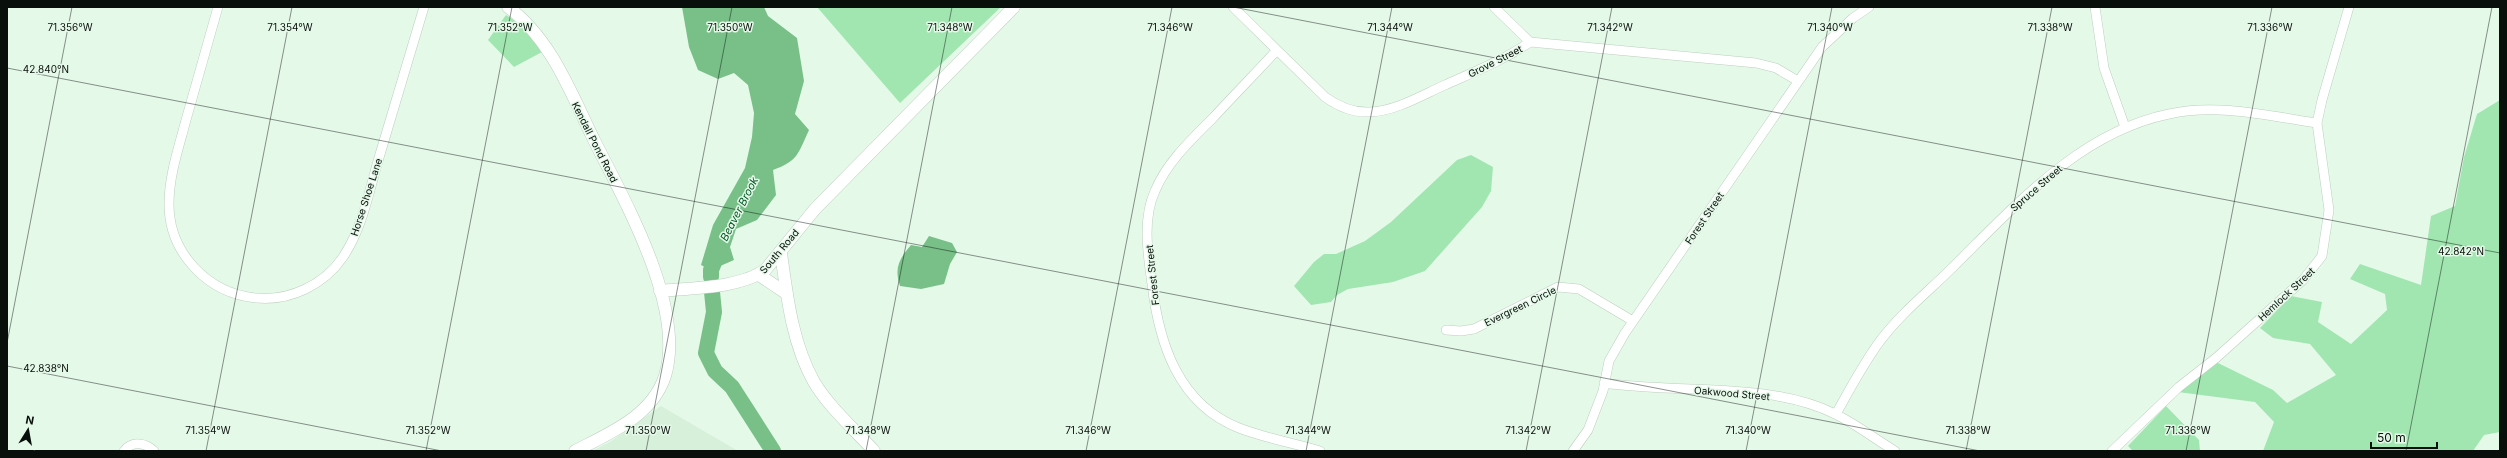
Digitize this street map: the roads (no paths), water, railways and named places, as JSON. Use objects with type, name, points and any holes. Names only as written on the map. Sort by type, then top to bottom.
[{"type":"street","name":"Horse Shoe Lane","points":[[218,7],[177,154],[169,193],[169,214],[178,244],[196,270],[221,289],[241,296],[262,299],[283,297],[312,286],[329,274],[348,249],[368,197],[424,7]]},
{"type":"street","name":"Kendall Pond Road","points":[[508,7],[543,43],[559,69],[635,221],[660,291]]},
{"type":"street","name":"South Road","points":[[660,291],[743,280],[759,275],[781,252],[815,209],[1014,7]]},
{"type":"street","name":"Grove Street","points":[[1234,7],[1277,50],[1333,102],[1352,111],[1372,112],[1414,99],[1509,56],[1530,42],[1756,62],[1776,68],[1798,81]]},
{"type":"street","points":[[1494,7],[1530,42]]},
{"type":"street","name":"Forest Street","points":[[1573,451],[1588,430],[1614,351],[1633,321],[1822,47],[1837,31],[1869,7]]},
{"type":"street","points":[[2095,7],[2104,68],[2125,127]]},
{"type":"street","name":"Hemlock Street","points":[[2112,451],[2179,387],[2275,305],[2317,264],[2325,246],[2329,210],[2317,123],[2322,100],[2349,7]]},
{"type":"street","name":"Forest Street","points":[[1277,50],[1191,141],[1164,173],[1154,192],[1149,212],[1150,274],[1161,336],[1167,355],[1188,391],[1202,406],[1237,427],[1320,451]]},
{"type":"street","name":"Spruce Street","points":[[1836,414],[1864,364],[1900,318],[2010,210],[2081,150],[2125,127],[2170,113],[2210,110],[2317,123]]},
{"type":"street","points":[[781,252],[786,293],[803,358],[815,383],[874,451]]},
{"type":"street","points":[[759,275],[779,286],[786,293]]},
{"type":"street","name":"Evergreen Circle","points":[[1446,330],[1460,331],[1474,329],[1539,295],[1564,287],[1579,289],[1598,298],[1633,321]]},
{"type":"street","points":[[575,451],[629,422],[643,410],[659,389],[664,376],[669,349],[660,291]]},
{"type":"street","name":"Oakwood Street","points":[[1604,383],[1632,387],[1766,395],[1815,406],[1836,414],[1895,451]]},
{"type":"street","points":[[124,451],[137,444],[144,444],[154,451]]},
{"type":"water","points":[[682,7],[764,7],[768,16],[797,38],[804,81],[795,114],[809,130],[802,145],[792,160],[773,170],[776,195],[757,220],[736,229],[730,247],[734,260],[711,270],[701,265],[713,225],[745,168],[752,137],[754,113],[748,85],[734,73],[718,79],[698,70],[689,47]]},
{"type":"water","points":[[929,236],[952,243],[957,252],[950,264],[944,284],[921,289],[900,286],[898,280],[898,269],[903,255],[911,245],[922,247]]},
{"type":"waterway","name":"Beaver Brook","points":[[711,277],[711,270],[719,250]]},
{"type":"waterway","name":"Beaver Brook","points":[[712,292],[714,312],[706,353],[715,371],[732,387],[773,451]]}]
